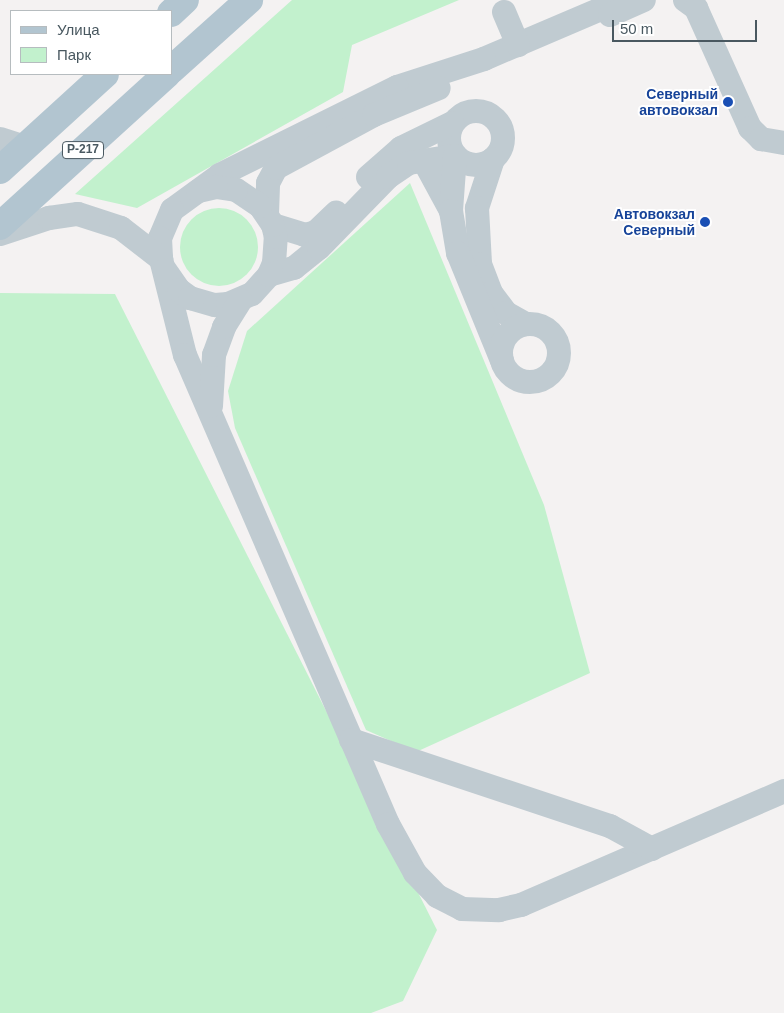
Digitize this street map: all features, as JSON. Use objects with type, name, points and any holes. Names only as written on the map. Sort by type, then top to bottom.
[{"type":"main road","points":[[172,12],[185,0]]},
{"type":"main road","points":[[172,69],[249,0]]},
{"type":"main road","name":"Р-217","points":[[0,170],[12,143],[104,75]]},
{"type":"main road","name":"Р-217","points":[[0,226],[166,75]]},
{"type":"street","points":[[622,0],[518,44],[397,87],[343,111],[220,175],[179,202],[167,218],[160,238],[174,321],[211,415],[351,740],[406,859],[431,891],[462,910],[499,910],[521,905],[652,850],[784,791]]},
{"type":"street","points":[[0,234],[49,218],[78,214],[121,228],[163,264],[171,280],[190,298],[215,305],[240,300],[252,294],[269,275],[277,250],[270,219],[268,183],[276,168],[374,115],[644,0]]},
{"type":"street","points":[[685,0],[696,8],[750,128],[761,139],[784,143]]},
{"type":"street","points":[[504,12],[518,44]]},
{"type":"street","points":[[197,191],[216,187],[236,190],[253,199],[270,219],[295,234],[316,232],[388,157],[401,148],[452,124],[465,113],[473,110],[482,111],[497,120],[501,128],[502,144],[493,159],[477,208],[480,264],[491,293],[506,313],[526,324],[544,327],[557,340],[560,350],[555,368],[540,380],[521,381],[506,369],[458,253],[450,210],[455,156]]},
{"type":"street","points":[[452,124],[448,140],[455,156],[461,161],[478,165],[493,159]]},
{"type":"street","points":[[269,275],[294,268],[319,248],[388,177],[409,163],[455,156]]},
{"type":"street","points":[[424,161],[450,210]]},
{"type":"street","points":[[211,415],[214,355],[224,327],[240,300]]},
{"type":"street","points":[[502,360],[505,337],[517,326],[526,324]]},
{"type":"street","points":[[351,740],[610,826],[652,850]]},
{"type":"green space","points":[[292,0],[459,0],[352,45],[343,92],[137,208],[75,194]]},
{"type":"green space","points":[[410,183],[544,505],[590,673],[416,752],[366,730],[235,428],[228,391],[247,331]]},
{"type":"green space","points":[[219,208],[234,211],[247,219],[255,232],[258,247],[255,262],[247,275],[234,283],[219,286],[204,283],[191,275],[183,262],[180,247],[183,232],[191,219],[204,211]]},
{"type":"green space","points":[[0,293],[115,294],[437,930],[403,1001],[371,1013],[0,1013]]},
{"type":"place","name":"Северный автовокзал","points":[[728,102]]},
{"type":"place","name":"Автовокзал Северный","points":[[705,222]]}]
